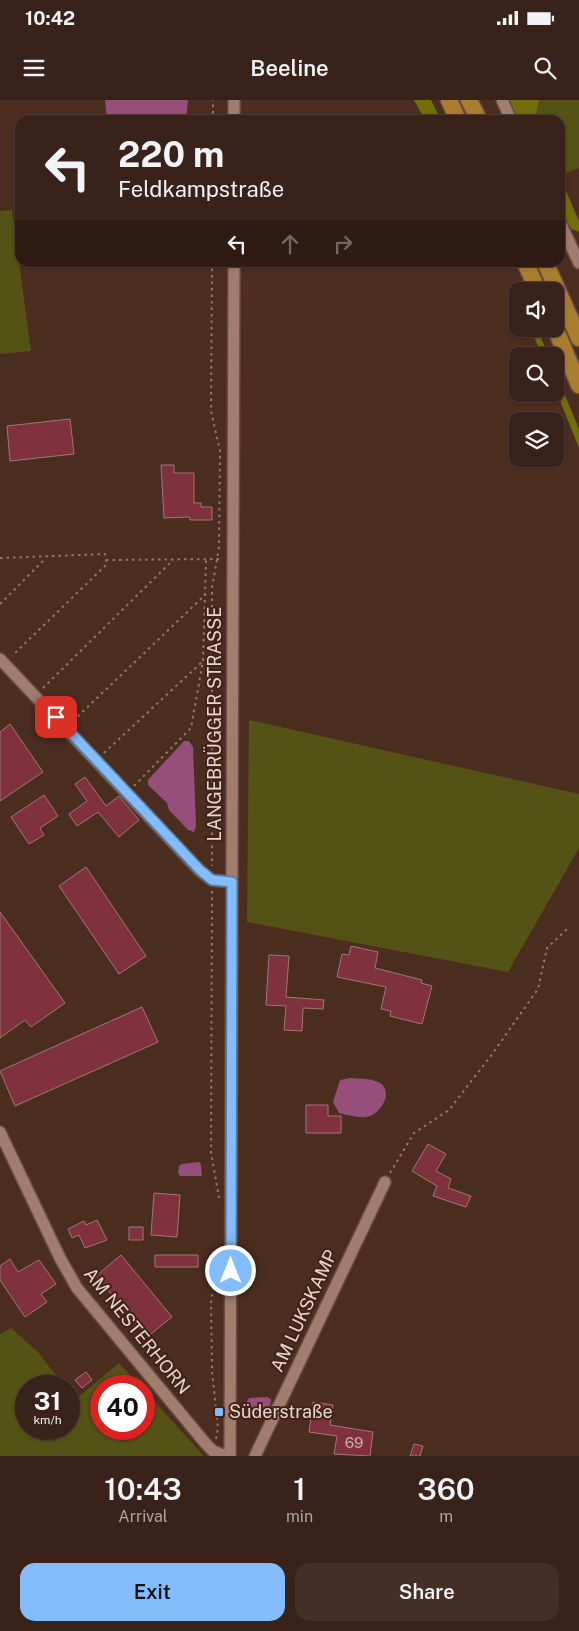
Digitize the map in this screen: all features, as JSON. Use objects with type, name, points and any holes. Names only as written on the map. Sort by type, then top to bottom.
[{"type":"highway","points":[[449,100],[456,115]]},
{"type":"highway","points":[[469,100],[476,115]]},
{"type":"highway","points":[[526,267],[534,282]]},
{"type":"highway","points":[[547,267],[579,338]]},
{"type":"highway","points":[[559,337],[579,385]]},
{"type":"street","points":[[234,100],[234,115]]},
{"type":"street","points":[[502,100],[509,115]]},
{"type":"street","points":[[565,229],[575,243],[579,263]]},
{"type":"street","name":"LANGEBRÜGGER STRASSE","points":[[230,1456],[234,267]]},
{"type":"street","points":[[2,661],[200,870],[212,880],[232,882]]},
{"type":"street","name":"AM NESTERHORN","points":[[0,1132],[60,1258],[77,1288],[200,1437],[214,1451],[226,1456]]},
{"type":"street","name":"AM LUKSKAMP","points":[[255,1456],[385,1182]]},
{"type":"path","points":[[213,100],[213,115]]},
{"type":"path","points":[[212,267],[211,411],[220,450],[219,547],[212,588],[210,1152],[220,1203]]},
{"type":"path","points":[[0,558],[105,554],[107,564],[2,661]]},
{"type":"path","points":[[0,604],[47,557]]},
{"type":"path","points":[[128,792],[191,728],[204,661],[206,559]]},
{"type":"path","points":[[106,560],[233,560]]},
{"type":"path","points":[[35,695],[173,560]]},
{"type":"path","points":[[66,728],[205,595]]},
{"type":"path","points":[[97,760],[204,661]]},
{"type":"path","points":[[385,1182],[414,1133],[449,1110],[493,1053],[538,989],[547,948],[568,929]]},
{"type":"path","points":[[214,1451],[218,1428],[212,1371],[211,1300],[219,1271]]},
{"type":"shaded area","points":[[105,100],[188,100],[186,115],[106,115]]},
{"type":"shaded area","points":[[414,100],[431,100],[438,115],[422,115]]},
{"type":"shaded area","points":[[508,100],[539,100],[536,115],[515,115]]},
{"type":"shaded area","points":[[539,100],[579,100],[579,168],[565,173],[565,115],[536,115]]},
{"type":"shaded area","points":[[565,189],[579,221],[579,232],[571,229],[565,216]]},
{"type":"shaded area","points":[[12,210],[15,232],[15,267],[20,267],[31,351],[0,354],[0,211]]},
{"type":"shaded area","points":[[534,337],[541,337],[545,347],[538,347]]},
{"type":"shaded area","points":[[564,393],[579,429],[579,448],[561,402],[564,402]]},
{"type":"shaded area","points":[[249,720],[579,794],[579,848],[508,972],[247,922]]},
{"type":"shaded area","points":[[184,741],[189,741],[193,747],[196,826],[194,832],[188,830],[169,810],[167,803],[148,785],[148,780]]},
{"type":"shaded area","points":[[350,1078],[372,1080],[383,1085],[386,1090],[386,1096],[377,1112],[366,1117],[339,1113],[333,1102],[340,1080]]},
{"type":"shaded area","points":[[199,1162],[201,1164],[202,1176],[180,1176],[178,1173],[179,1166],[182,1164]]},
{"type":"shaded area","points":[[11,1328],[38,1352],[56,1375],[15,1375],[15,1440],[80,1440],[80,1396],[90,1387],[90,1440],[155,1440],[155,1402],[204,1456],[0,1456],[0,1334]]},
{"type":"shaded area","points":[[119,1363],[130,1375],[105,1375]]},
{"type":"shaded area","points":[[267,1397],[271,1399],[270,1406],[266,1411],[255,1414],[248,1411],[246,1403],[249,1398]]},
{"type":"building","points":[[70,419],[74,454],[10,461],[7,426]]},
{"type":"building","points":[[161,465],[174,465],[174,473],[194,473],[194,503],[201,503],[201,507],[212,507],[212,520],[190,520],[190,517],[164,518]]},
{"type":"building","points":[[10,724],[43,772],[0,801],[0,732]]},
{"type":"building","points":[[85,777],[106,806],[119,796],[139,820],[119,837],[98,812],[77,826],[69,814],[87,801],[75,784]]},
{"type":"building","points":[[44,795],[58,816],[40,828],[44,835],[29,844],[11,817]]},
{"type":"building","points":[[86,867],[146,956],[119,974],[59,886]]},
{"type":"building","points":[[0,912],[65,1003],[31,1027],[25,1020],[0,1038]]},
{"type":"building","points":[[351,946],[378,952],[375,968],[422,980],[421,983],[432,986],[422,1024],[390,1016],[391,1011],[381,1009],[386,987],[337,977],[342,954],[349,955]]},
{"type":"building","points":[[269,955],[289,956],[286,997],[324,1000],[323,1009],[303,1008],[302,1031],[284,1030],[286,1006],[266,1005]]},
{"type":"building","points":[[142,1007],[158,1042],[15,1106],[0,1071]]},
{"type":"building","points":[[306,1105],[328,1105],[328,1116],[341,1116],[341,1133],[306,1133]]},
{"type":"building","points":[[428,1144],[446,1154],[436,1171],[451,1179],[448,1188],[471,1196],[466,1207],[433,1196],[437,1186],[412,1171]]},
{"type":"building","points":[[154,1193],[180,1195],[177,1237],[151,1235]]},
{"type":"building","points":[[97,1220],[107,1240],[85,1248],[79,1235],[72,1238],[68,1229],[84,1221],[86,1225]]},
{"type":"building","points":[[129,1227],[143,1227],[143,1240],[129,1240]]},
{"type":"building","points":[[121,1255],[172,1317],[147,1337],[96,1276]]},
{"type":"building","points":[[155,1255],[198,1255],[198,1267],[155,1267]]},
{"type":"building","points":[[10,1259],[18,1272],[39,1260],[56,1284],[41,1294],[47,1302],[25,1317],[0,1280],[0,1266]]},
{"type":"building","points":[[86,1372],[90,1377],[90,1382],[82,1388],[80,1386],[80,1376]]},
{"type":"building","points":[[313,1402],[333,1405],[330,1425],[373,1432],[370,1456],[334,1454],[337,1436],[309,1432]]},
{"type":"building","points":[[414,1444],[423,1446],[420,1456],[410,1456]]},
{"type":"place","name":"Süderstraße","points":[[219,1412]]},
{"type":"route","points":[[56,717],[200,870],[212,880],[232,882],[231,1271]]}]
